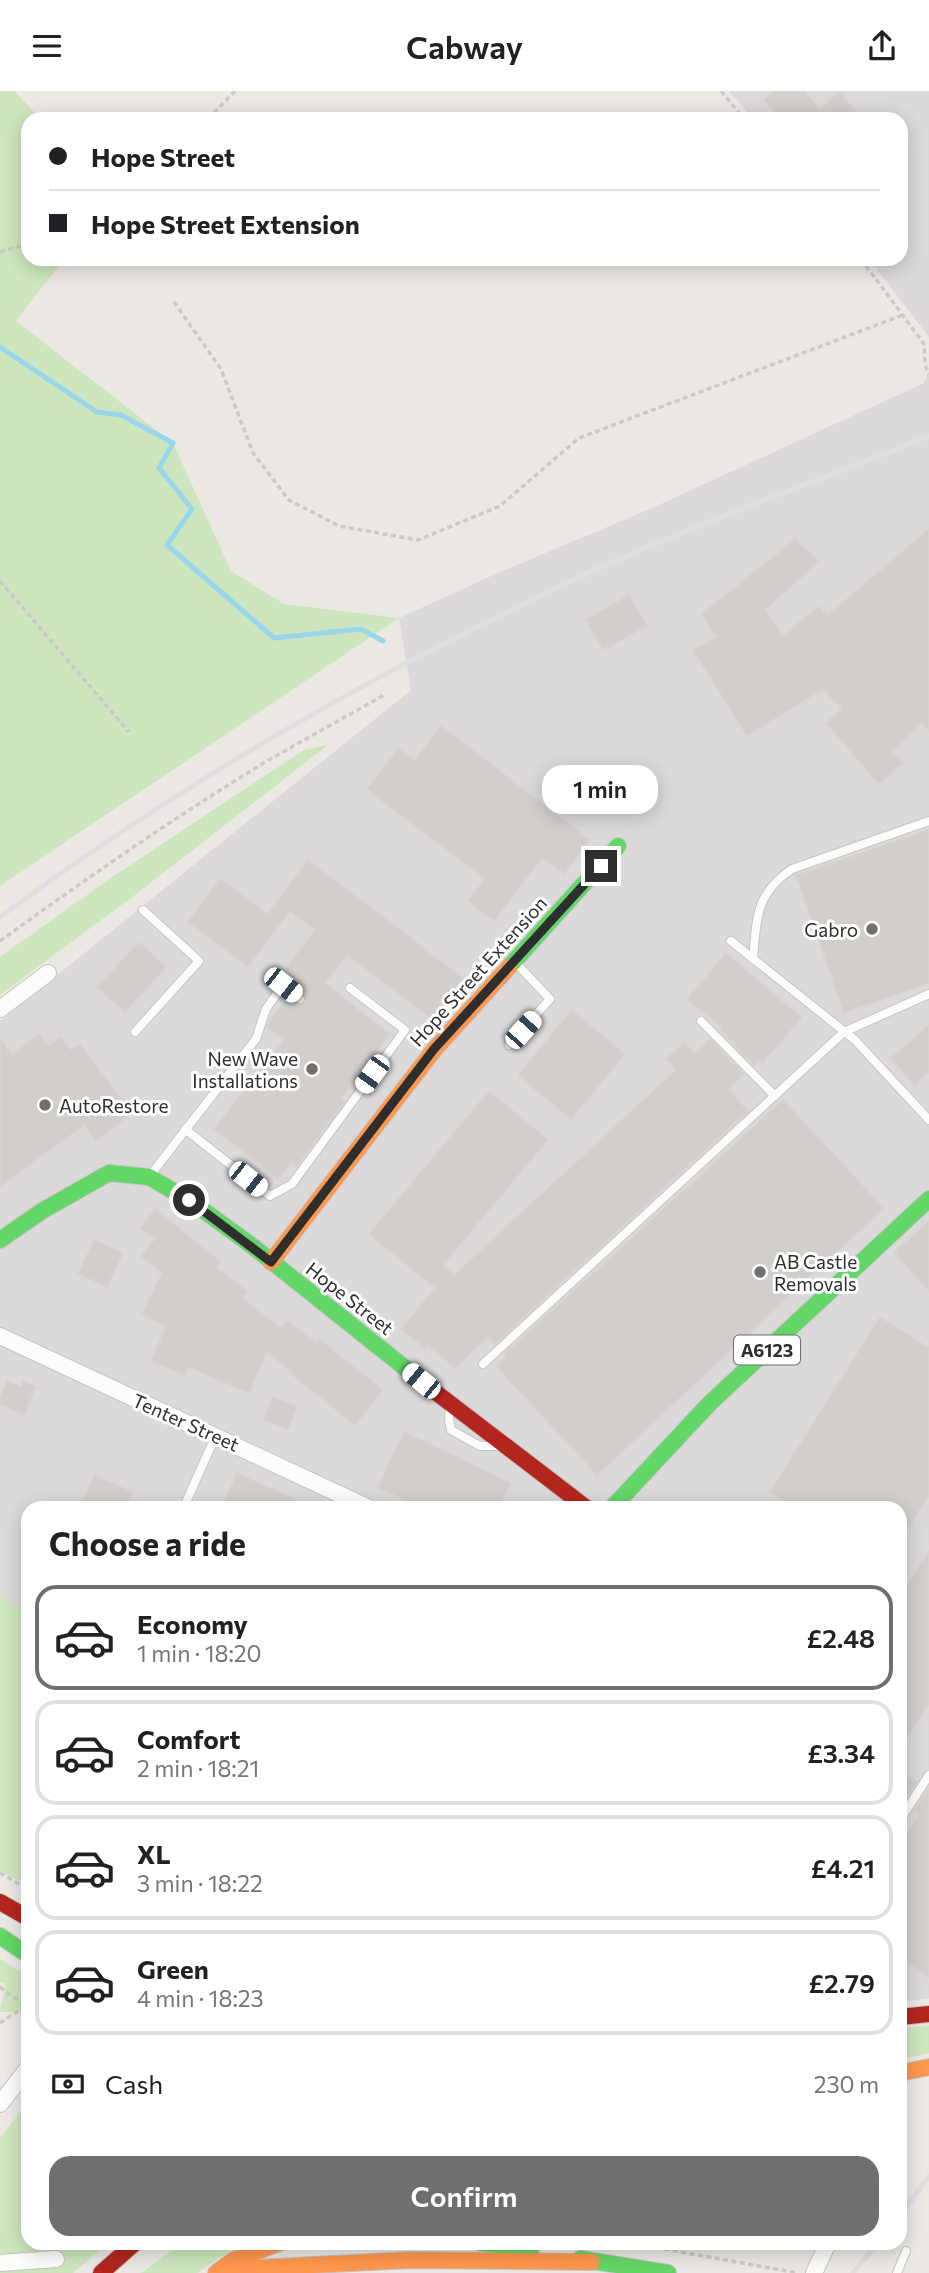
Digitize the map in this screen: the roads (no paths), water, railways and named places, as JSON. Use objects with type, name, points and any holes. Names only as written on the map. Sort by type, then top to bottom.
[{"type":"street","name":"Hope Street Extension","points":[[271,1262],[434,1049],[515,963],[618,846]]},
{"type":"street","points":[[0,1009],[48,973]]},
{"type":"street","name":"Hope Street","points":[[0,1240],[42,1211],[109,1174],[149,1177],[189,1200],[578,1501]]},
{"type":"street","name":"A6123","points":[[618,1501],[710,1403],[929,1199]]},
{"type":"street","name":"Tenter Street","points":[[0,1336],[354,1501]]},
{"type":"street","points":[[0,1902],[21,1914]]},
{"type":"street","points":[[0,1936],[21,1950]]},
{"type":"street","points":[[907,2016],[929,2014]]},
{"type":"street","points":[[907,2072],[929,2067]]},
{"type":"street","points":[[0,2104],[21,2077]]},
{"type":"street","points":[[101,2273],[127,2250]]},
{"type":"street","points":[[222,2269],[234,2260],[260,2250]]},
{"type":"street","points":[[537,2250],[592,2262],[668,2273]]},
{"type":"street","points":[[814,2273],[825,2250]]},
{"type":"street","points":[[0,2263],[56,2259]]},
{"type":"street","points":[[222,2269],[411,2260],[592,2262]]},
{"type":"lane","points":[[753,959],[757,918],[762,900],[775,881],[792,869],[929,821]]},
{"type":"lane","points":[[135,1032],[199,961],[144,910]]},
{"type":"lane","points":[[731,941],[855,1040],[929,1120]]},
{"type":"lane","points":[[509,1045],[550,999],[515,963]]},
{"type":"lane","points":[[149,1177],[256,1039],[267,1009],[283,985],[300,999]]},
{"type":"lane","points":[[185,1129],[270,1196],[292,1184],[405,1030],[350,988]]},
{"type":"lane","points":[[483,1364],[844,1032],[929,994]]},
{"type":"lane","points":[[701,1021],[775,1095]]},
{"type":"lane","points":[[187,1501],[216,1435]]},
{"type":"lane","points":[[907,1809],[929,1775]]},
{"type":"lane","points":[[897,2273],[906,2251]]},
{"type":"waterway","points":[[0,347],[97,412],[121,415],[173,443],[159,468],[192,509],[167,545],[274,638],[361,629],[383,641]]},
{"type":"railway","points":[[0,917],[68,868],[209,776],[281,732],[429,651],[623,558],[710,521],[929,436]]},
{"type":"railway","points":[[907,2206],[929,2176]]},
{"type":"railway","points":[[853,2273],[872,2250]]},
{"type":"place","name":"Gabro","points":[[872,929]]},
{"type":"place","name":"New Wave Installations","points":[[312,1069]]},
{"type":"place","name":"AutoRestore","points":[[45,1105]]},
{"type":"place","name":"AB Castle Removals","points":[[760,1272]]}]
